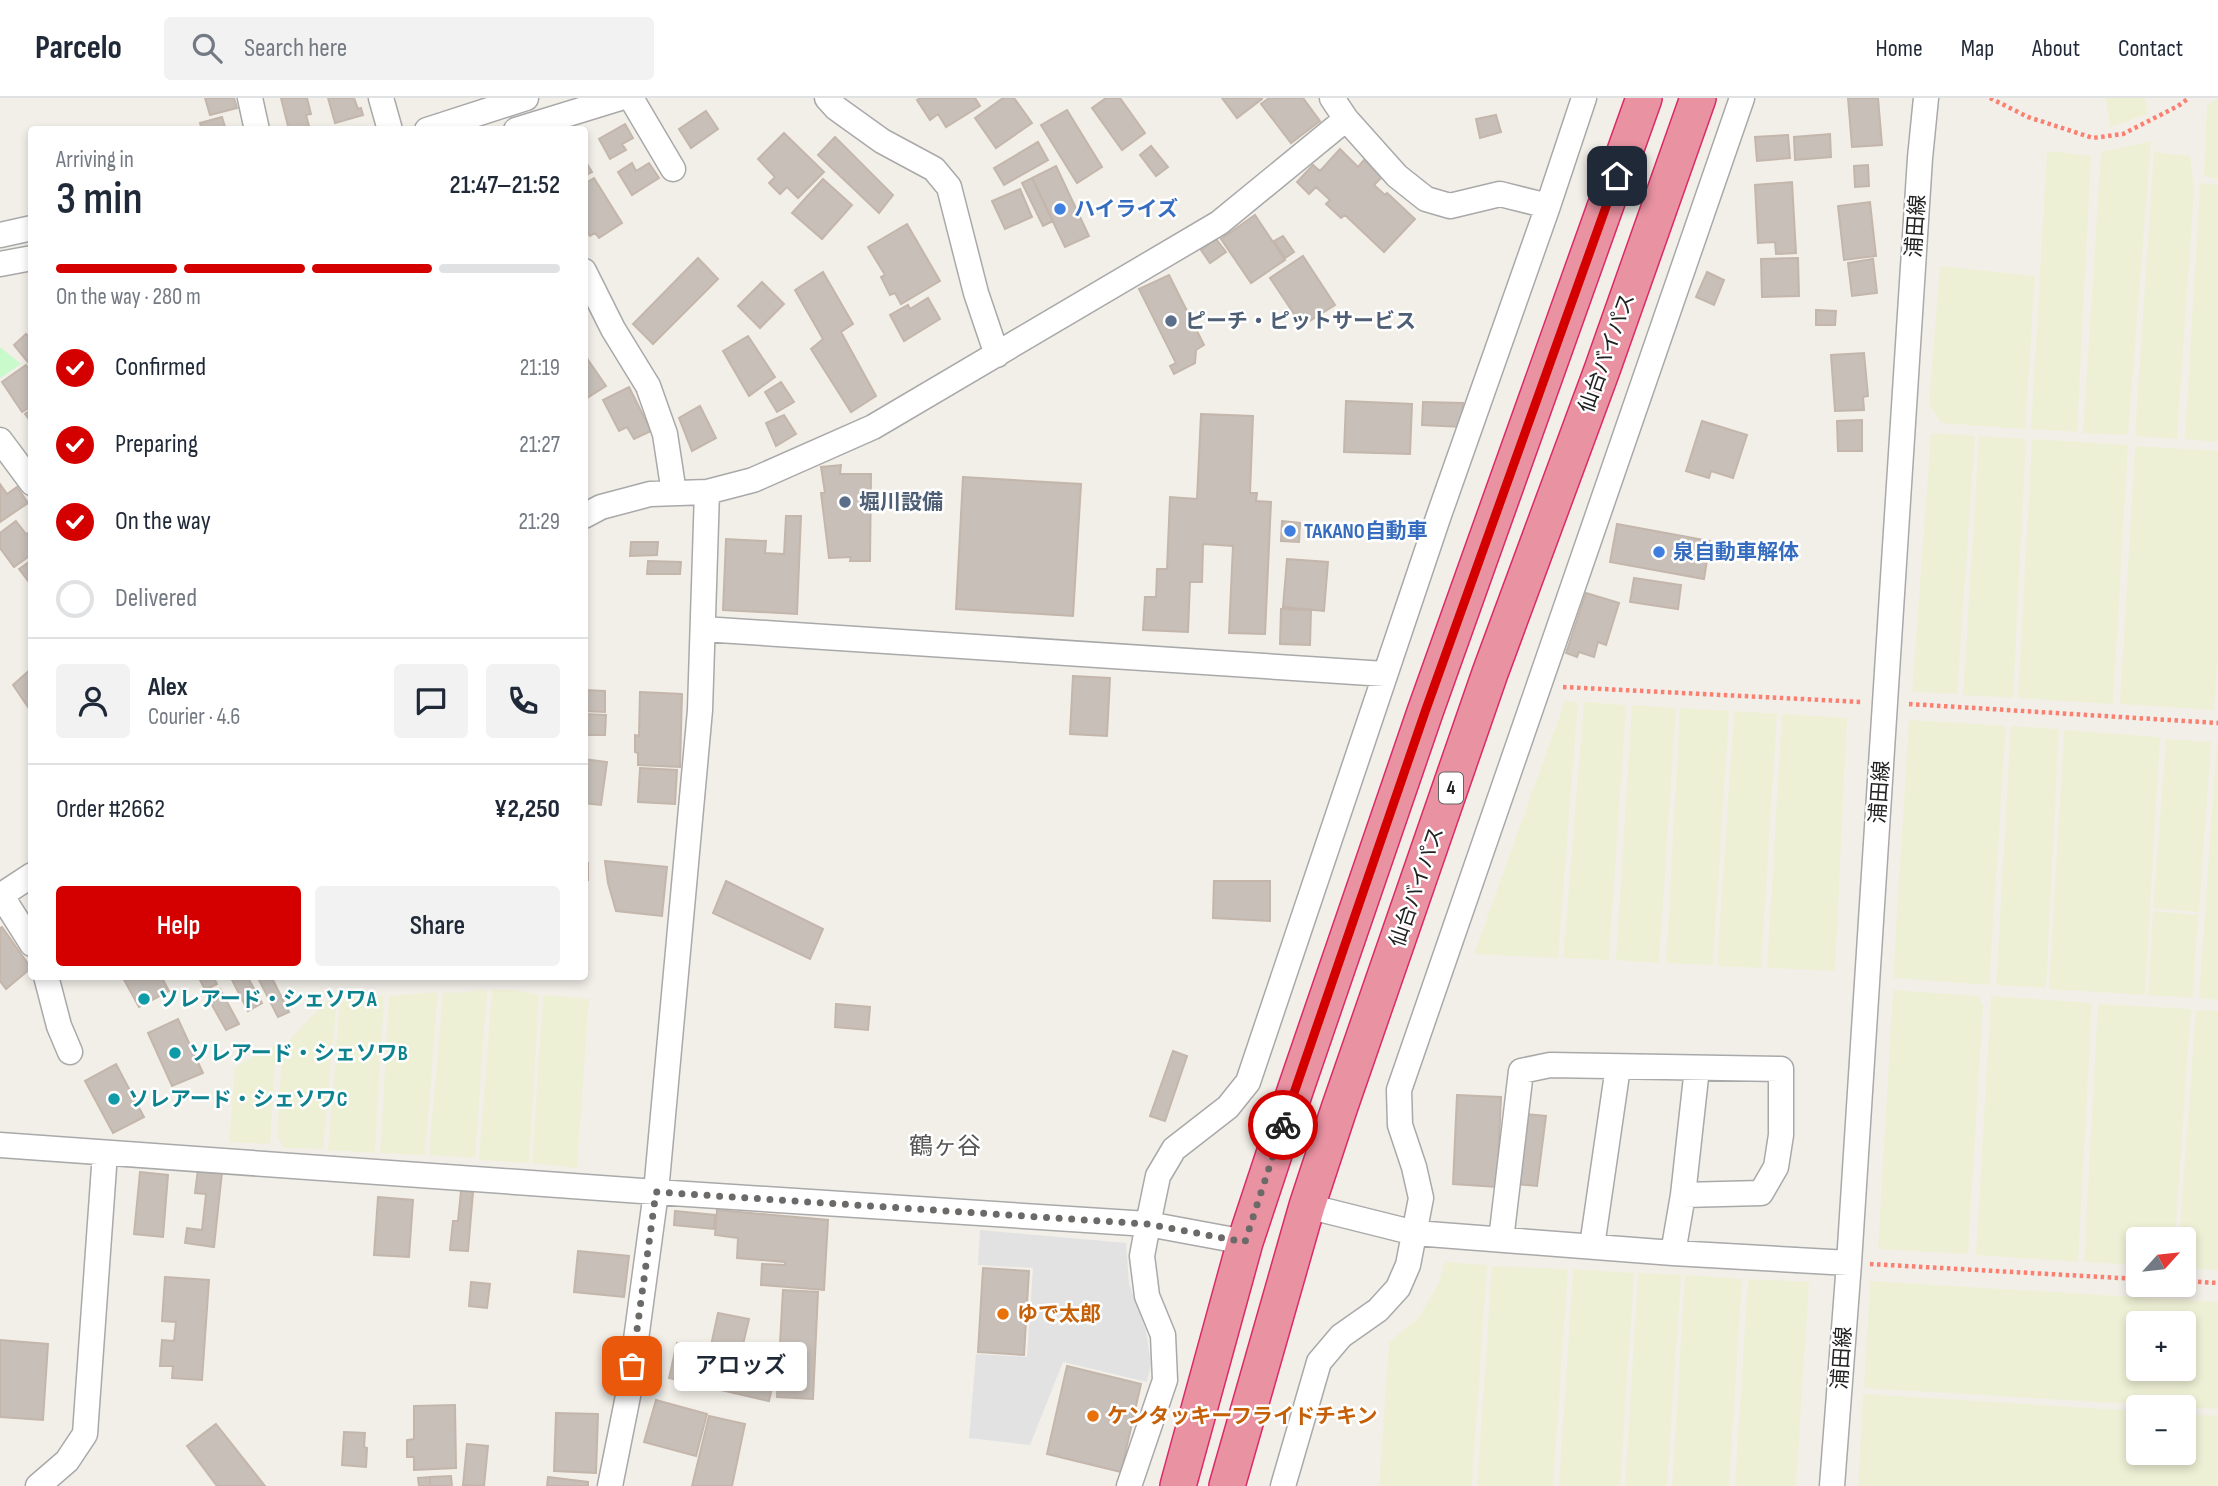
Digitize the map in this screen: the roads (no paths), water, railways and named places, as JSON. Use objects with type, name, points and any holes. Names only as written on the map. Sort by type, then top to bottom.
[{"type":"highway","points":[[1178,1486],[1245,1242],[1300,1075],[1425,712],[1644,98]]},
{"type":"highway","name":"仙台バイパス","points":[[1227,1486],[1307,1206],[1490,673],[1602,370],[1698,98]]},
{"type":"street","points":[[250,98],[256,126]]},
{"type":"street","points":[[381,98],[389,126]]},
{"type":"street","points":[[439,126],[526,98]]},
{"type":"street","points":[[529,126],[620,98]]},
{"type":"street","points":[[631,98],[673,169]]},
{"type":"street","points":[[827,98],[836,108],[882,141],[933,169],[949,187],[976,293],[997,355]]},
{"type":"street","points":[[1332,98],[1397,176],[1426,199],[1451,206],[1500,194],[1548,206]]},
{"type":"street","points":[[1129,1486],[1165,1380],[1163,1335],[1147,1296],[1142,1256],[1158,1176],[1174,1149],[1228,1107],[1248,1082],[1385,674],[1584,98]]},
{"type":"street","points":[[1283,1486],[1320,1362],[1341,1336],[1378,1310],[1398,1288],[1408,1265],[1421,1198],[1400,1125],[1399,1090],[1742,98]]},
{"type":"street","name":"浦田線","points":[[1832,1486],[1926,98]]},
{"type":"street","points":[[588,514],[601,507],[650,494],[707,492],[753,480],[873,428],[1219,223],[1346,118]]},
{"type":"street","points":[[0,235],[28,229]]},
{"type":"street","points":[[0,264],[28,259]]},
{"type":"street","points":[[588,279],[613,329],[648,386],[665,433],[674,493]]},
{"type":"street","points":[[0,440],[28,476]]},
{"type":"street","points":[[610,1486],[629,1391],[656,1192],[699,710],[707,492]]},
{"type":"street","points":[[703,629],[1385,674]]},
{"type":"street","points":[[28,878],[0,896],[28,938]]},
{"type":"street","points":[[47,980],[59,1026],[70,1052]]},
{"type":"street","points":[[1501,1240],[1521,1071],[1550,1065],[1781,1069],[1781,1135],[1776,1167],[1761,1193],[1683,1195]]},
{"type":"street","points":[[1592,1246],[1618,1066]]},
{"type":"street","points":[[1673,1253],[1683,1195],[1697,1068]]},
{"type":"street","points":[[0,1145],[1147,1224],[1245,1242]]},
{"type":"street","points":[[38,1486],[67,1461],[85,1433],[105,1153]]},
{"type":"street","points":[[1307,1206],[1415,1233],[1673,1253],[1849,1263]]},
{"type":"place","name":"ハイライズ","points":[[1060,209]]},
{"type":"place","name":"ピーチ・ピットサービス","points":[[1171,321]]},
{"type":"place","name":"堀川設備","points":[[845,502]]},
{"type":"place","name":"TAKANO自動車","points":[[1290,531]]},
{"type":"place","name":"泉自動車解体","points":[[1659,552]]},
{"type":"place","name":"ソレアード・シェソワA","points":[[144,999]]},
{"type":"place","name":"ソレアード・シェソワB","points":[[175,1053]]},
{"type":"place","name":"ソレアード・シェソワC","points":[[114,1099]]},
{"type":"place","name":"ゆで太郎","points":[[1003,1314]]},
{"type":"place","name":"アロッズ","points":[[632,1366]]},
{"type":"place","name":"ケンタッキーフライドチキン","points":[[1093,1416]]},
{"type":"district","name":"鶴ヶ谷","points":[[945,1146]]}]
